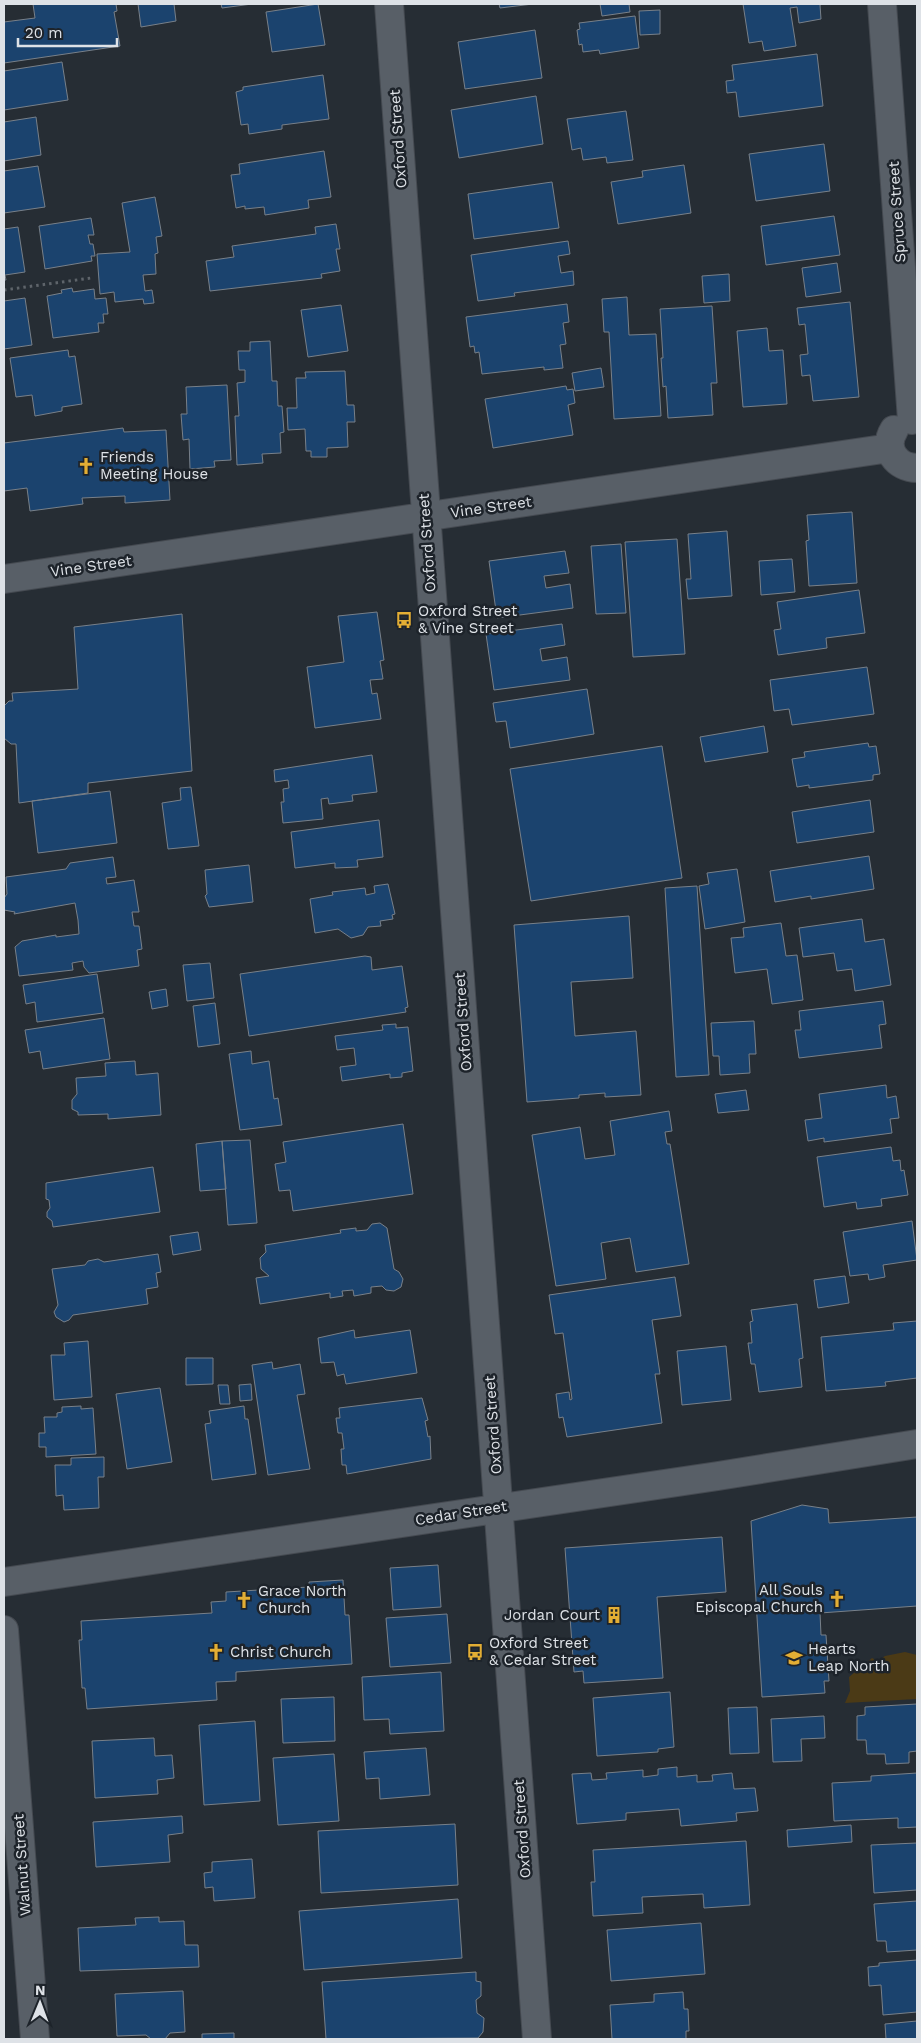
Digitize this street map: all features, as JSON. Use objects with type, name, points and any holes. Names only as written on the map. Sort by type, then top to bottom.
[{"type":"street","name":"Oxford Street","points":[[389,4],[537,2039]]},
{"type":"street","name":"Spruce Street","points":[[882,4],[915,420]]},
{"type":"street","points":[[915,420],[904,422],[892,432],[890,448],[896,461],[917,474]]},
{"type":"street","name":"Vine Street","points":[[4,579],[890,448]]},
{"type":"street","name":"Cedar Street","points":[[4,1582],[718,1476],[917,1444]]},
{"type":"street","name":"Walnut Street","points":[[4,1630],[35,2039]]},
{"type":"path","points":[[4,290],[91,278]]},
{"type":"shaded area","points":[[905,1652],[917,1655],[917,1699],[845,1703],[850,1691],[849,1677],[872,1658],[878,1661],[885,1656]]},
{"type":"building","points":[[33,4],[116,4],[117,11],[114,12],[120,46],[4,63],[4,22],[35,18]]},
{"type":"building","points":[[138,4],[174,4],[176,21],[141,27]]},
{"type":"building","points":[[221,4],[252,4],[222,8]]},
{"type":"building","points":[[318,4],[325,45],[272,52],[266,12]]},
{"type":"building","points":[[499,4],[533,4],[500,8]]},
{"type":"building","points":[[600,4],[629,4],[630,12],[602,16]]},
{"type":"building","points":[[743,4],[822,4],[820,5],[821,19],[799,23],[797,7],[790,8],[796,46],[764,51],[762,41],[749,43]]},
{"type":"building","points":[[660,10],[660,34],[640,35],[639,11]]},
{"type":"building","points":[[635,16],[639,48],[600,54],[599,50],[583,52],[582,44],[579,45],[577,30],[580,29],[579,23]]},
{"type":"building","points":[[535,30],[542,78],[465,89],[458,42]]},
{"type":"building","points":[[817,54],[823,106],[739,117],[736,92],[727,93],[726,81],[734,80],[732,65]]},
{"type":"building","points":[[62,62],[68,100],[4,110],[4,71]]},
{"type":"building","points":[[323,75],[329,119],[282,125],[282,129],[249,134],[248,124],[241,125],[236,92],[243,90],[243,87]]},
{"type":"building","points":[[536,96],[543,144],[459,158],[451,110]]},
{"type":"building","points":[[626,111],[633,160],[607,163],[606,157],[583,160],[581,148],[572,150],[567,119]]},
{"type":"building","points":[[36,117],[41,155],[4,161],[4,122]]},
{"type":"building","points":[[824,144],[830,191],[756,201],[749,154]]},
{"type":"building","points":[[324,151],[331,197],[308,200],[309,208],[265,215],[264,207],[245,209],[245,206],[236,208],[231,175],[240,174],[239,164]]},
{"type":"building","points":[[684,165],[691,213],[618,224],[611,182],[643,177],[642,171]]},
{"type":"building","points":[[38,166],[45,207],[4,213],[4,171]]},
{"type":"building","points":[[552,182],[559,228],[474,239],[468,194]]},
{"type":"building","points":[[155,197],[162,236],[156,237],[158,253],[155,254],[156,274],[143,275],[145,291],[152,290],[154,303],[144,304],[143,299],[115,302],[114,292],[100,294],[97,254],[130,252],[122,203]]},
{"type":"building","points":[[834,216],[840,255],[766,265],[761,226]]},
{"type":"building","points":[[91,218],[94,235],[88,235],[90,244],[93,244],[95,256],[91,256],[92,261],[45,269],[39,226]]},
{"type":"building","points":[[336,224],[340,249],[336,249],[340,271],[321,274],[322,278],[210,291],[206,261],[234,257],[232,246],[316,234],[315,227]]},
{"type":"building","points":[[18,227],[25,272],[5,275],[6,280],[4,280],[4,229]]},
{"type":"building","points":[[568,241],[570,254],[558,256],[561,273],[573,271],[574,285],[514,293],[515,296],[478,301],[471,255]]},
{"type":"building","points":[[837,263],[841,292],[806,297],[802,268]]},
{"type":"building","points":[[729,274],[730,301],[704,303],[702,276]]},
{"type":"building","points":[[72,288],[73,292],[94,289],[95,299],[106,298],[108,314],[103,314],[104,323],[98,323],[99,332],[53,338],[47,296],[62,293],[61,290]]},
{"type":"building","points":[[627,297],[629,335],[656,334],[661,416],[614,419],[609,332],[604,332],[602,299]]},
{"type":"building","points":[[25,298],[32,345],[4,349],[4,301]]},
{"type":"building","points":[[850,302],[859,397],[813,401],[810,375],[802,376],[800,355],[808,354],[805,324],[799,325],[797,308]]},
{"type":"building","points":[[567,304],[569,322],[563,323],[566,344],[560,345],[563,368],[544,370],[544,367],[482,374],[479,352],[475,353],[474,346],[470,347],[466,317]]},
{"type":"building","points":[[341,305],[348,351],[308,357],[301,310]]},
{"type":"building","points":[[712,306],[717,383],[711,383],[713,415],[668,418],[666,386],[663,387],[660,309]]},
{"type":"building","points":[[767,328],[769,351],[783,350],[787,404],[743,407],[737,331]]},
{"type":"building","points":[[270,341],[272,381],[277,381],[278,406],[282,406],[284,432],[280,433],[281,453],[262,454],[263,463],[237,465],[235,416],[239,416],[237,383],[245,382],[245,370],[239,370],[238,351],[250,351],[250,342]]},
{"type":"building","points":[[68,350],[69,357],[75,356],[82,404],[62,407],[62,411],[35,416],[32,395],[16,397],[10,358]]},
{"type":"building","points":[[601,368],[604,387],[575,391],[572,373]]},
{"type":"building","points":[[345,371],[347,405],[354,405],[355,422],[347,422],[348,447],[327,448],[327,457],[311,457],[311,451],[306,451],[305,429],[288,430],[287,408],[297,408],[296,378],[306,378],[305,372]]},
{"type":"building","points":[[227,385],[231,460],[214,461],[215,467],[190,469],[189,439],[183,440],[181,414],[187,414],[186,387]]},
{"type":"building","points":[[566,386],[567,390],[573,389],[575,403],[568,405],[573,435],[493,448],[485,399]]},
{"type":"building","name":"Friends Meeting House","points":[[123,428],[124,432],[166,430],[170,500],[125,503],[125,496],[82,498],[83,504],[30,511],[27,488],[4,491],[4,443]]},
{"type":"building","points":[[852,512],[857,583],[809,586],[806,541],[809,540],[807,515]]},
{"type":"building","points":[[727,531],[732,596],[688,599],[686,579],[691,579],[688,534]]},
{"type":"building","points":[[677,539],[685,654],[633,657],[625,542]]},
{"type":"building","points":[[621,544],[626,613],[596,614],[591,546]]},
{"type":"building","points":[[565,551],[569,573],[544,576],[546,588],[570,584],[573,608],[497,618],[489,561]]},
{"type":"building","points":[[792,559],[795,592],[761,595],[759,561]]},
{"type":"building","points":[[859,590],[865,633],[826,638],[827,648],[778,655],[774,630],[781,629],[777,602]]},
{"type":"building","points":[[377,612],[384,660],[380,661],[383,679],[370,680],[372,694],[377,693],[381,719],[315,728],[307,667],[344,662],[338,616]]},
{"type":"building","points":[[182,614],[192,771],[88,783],[88,793],[19,803],[16,744],[11,744],[4,738],[4,706],[9,701],[13,701],[12,693],[78,689],[74,627]]},
{"type":"building","points":[[562,624],[565,645],[540,649],[542,661],[567,657],[570,680],[494,690],[486,634]]},
{"type":"building","points":[[867,667],[874,714],[792,725],[789,709],[774,711],[770,680]]},
{"type":"building","points":[[587,689],[594,734],[510,748],[506,721],[496,722],[493,703]]},
{"type":"building","points":[[764,726],[768,752],[705,762],[700,737]]},
{"type":"building","points":[[868,743],[869,747],[876,746],[880,774],[873,775],[873,780],[809,788],[809,785],[797,787],[792,759],[805,757],[804,752]]},
{"type":"building","points":[[662,746],[682,878],[531,901],[510,769]]},
{"type":"building","points":[[372,755],[377,792],[352,795],[353,801],[329,804],[328,798],[321,799],[323,819],[283,823],[281,802],[284,802],[283,789],[289,788],[288,780],[275,782],[274,770]]},
{"type":"building","points":[[191,787],[199,846],[168,849],[162,803],[181,800],[180,788]]},
{"type":"building","points":[[110,791],[117,843],[38,853],[32,801]]},
{"type":"building","points":[[870,800],[874,832],[797,843],[792,812]]},
{"type":"building","points":[[379,820],[383,857],[357,860],[358,867],[335,868],[335,863],[295,868],[291,832]]},
{"type":"building","points":[[869,856],[874,889],[811,899],[811,896],[775,902],[770,871]]},
{"type":"building","points":[[113,857],[116,877],[106,878],[107,884],[134,880],[139,912],[132,912],[134,926],[139,926],[142,949],[137,950],[139,966],[89,973],[84,967],[83,961],[72,963],[73,970],[19,976],[15,947],[22,941],[56,935],[56,937],[79,934],[78,920],[75,903],[14,914],[15,912],[4,910],[4,898],[7,894],[6,877],[66,869],[70,863]]},
{"type":"building","points":[[249,865],[253,902],[209,907],[205,896],[207,894],[205,870]]},
{"type":"building","points":[[737,869],[745,922],[705,929],[699,886],[709,884],[707,873]]},
{"type":"building","points":[[388,884],[395,914],[392,915],[393,919],[380,921],[381,926],[368,927],[363,935],[351,938],[338,929],[315,933],[310,899],[333,895],[332,892],[365,888],[366,895],[375,893],[374,886]]},
{"type":"building","points":[[697,886],[709,1075],[676,1077],[665,888]]},
{"type":"building","points":[[629,916],[633,978],[571,982],[575,1036],[636,1031],[641,1095],[605,1097],[605,1093],[579,1095],[579,1098],[527,1102],[514,925]]},
{"type":"building","points":[[862,919],[865,942],[884,939],[891,985],[855,991],[852,969],[837,971],[834,953],[803,957],[799,928]]},
{"type":"building","points":[[781,923],[786,956],[797,955],[803,1000],[772,1004],[767,969],[735,973],[731,938],[744,937],[743,928]]},
{"type":"building","points":[[365,956],[371,957],[372,970],[402,966],[408,1007],[405,1008],[406,1012],[249,1036],[240,974]]},
{"type":"building","points":[[210,963],[214,998],[187,1001],[183,965]]},
{"type":"building","points":[[97,974],[103,1013],[37,1022],[35,1002],[26,1004],[23,985]]},
{"type":"building","points":[[166,989],[168,1006],[152,1009],[149,992]]},
{"type":"building","points":[[883,1001],[886,1024],[879,1025],[882,1048],[799,1058],[795,1030],[801,1030],[799,1011]]},
{"type":"building","points":[[215,1003],[220,1044],[198,1047],[193,1006]]},
{"type":"building","points":[[104,1018],[110,1059],[43,1069],[40,1051],[29,1053],[25,1030]]},
{"type":"building","points":[[754,1021],[756,1054],[749,1054],[750,1073],[720,1075],[719,1056],[713,1056],[711,1023]]},
{"type":"building","points":[[396,1024],[396,1028],[408,1027],[413,1071],[402,1073],[402,1077],[390,1078],[390,1074],[342,1081],[340,1067],[356,1065],[354,1048],[337,1050],[335,1036],[383,1030],[382,1025]]},
{"type":"building","points":[[251,1051],[252,1064],[269,1061],[274,1099],[278,1098],[282,1125],[240,1130],[229,1054]]},
{"type":"building","points":[[135,1061],[136,1075],[158,1073],[161,1115],[108,1119],[108,1114],[78,1115],[78,1112],[72,1109],[72,1100],[77,1094],[76,1078],[106,1076],[105,1063]]},
{"type":"building","points":[[886,1085],[887,1098],[896,1096],[899,1118],[890,1119],[892,1133],[824,1142],[824,1138],[808,1141],[805,1120],[822,1118],[819,1094]]},
{"type":"building","points":[[746,1090],[749,1110],[718,1113],[715,1094]]},
{"type":"building","points":[[669,1111],[672,1131],[665,1132],[667,1144],[670,1144],[689,1264],[636,1272],[630,1238],[601,1243],[606,1279],[556,1286],[532,1135],[580,1127],[585,1159],[615,1155],[610,1121]]},
{"type":"building","points":[[403,1124],[413,1194],[293,1211],[290,1190],[279,1191],[275,1164],[286,1162],[283,1142]]},
{"type":"building","points":[[250,1140],[257,1223],[228,1225],[222,1141]]},
{"type":"building","points":[[222,1141],[226,1189],[200,1191],[196,1144]]},
{"type":"building","points":[[891,1147],[893,1161],[900,1160],[901,1171],[904,1170],[908,1195],[881,1199],[882,1206],[857,1209],[856,1202],[824,1207],[817,1157]]},
{"type":"building","points":[[153,1167],[160,1212],[53,1227],[52,1221],[47,1217],[47,1212],[50,1208],[49,1200],[46,1199],[46,1183]]},
{"type":"building","points":[[912,1221],[917,1260],[883,1265],[885,1277],[869,1280],[868,1274],[850,1276],[843,1232]]},
{"type":"building","points":[[380,1223],[387,1228],[394,1269],[399,1272],[403,1279],[401,1287],[394,1291],[386,1290],[382,1286],[371,1287],[371,1293],[354,1296],[353,1290],[342,1291],[343,1296],[330,1298],[330,1293],[260,1304],[256,1278],[269,1276],[261,1269],[260,1258],[266,1252],[265,1245],[341,1233],[340,1230],[356,1228],[356,1231],[367,1230],[372,1224]]},
{"type":"building","points":[[198,1232],[201,1250],[173,1255],[170,1236]]},
{"type":"building","points":[[158,1254],[161,1272],[156,1273],[158,1287],[146,1289],[148,1304],[73,1315],[64,1322],[56,1317],[54,1312],[58,1305],[52,1269],[85,1265],[88,1261],[98,1259],[104,1262]]},
{"type":"building","points":[[845,1276],[849,1303],[818,1308],[814,1280]]},
{"type":"building","points":[[675,1277],[681,1316],[652,1320],[660,1374],[655,1374],[662,1423],[567,1437],[563,1417],[559,1418],[556,1394],[569,1392],[570,1400],[572,1399],[563,1333],[555,1334],[549,1295]]},
{"type":"building","points":[[797,1304],[803,1358],[799,1359],[802,1387],[759,1392],[755,1364],[751,1364],[748,1343],[752,1343],[750,1322],[753,1321],[751,1310]]},
{"type":"building","points":[[917,1321],[917,1378],[885,1382],[886,1386],[826,1391],[821,1337],[894,1330],[893,1323]]},
{"type":"building","points":[[354,1330],[355,1338],[410,1330],[417,1373],[346,1384],[344,1374],[337,1376],[334,1362],[321,1363],[318,1338]]},
{"type":"building","points":[[88,1341],[92,1397],[54,1400],[51,1355],[65,1355],[64,1343]]},
{"type":"building","points":[[726,1346],[731,1400],[682,1405],[677,1351]]},
{"type":"building","points":[[186,1358],[213,1358],[213,1384],[186,1385]]},
{"type":"building","points":[[272,1362],[273,1369],[300,1364],[305,1394],[297,1395],[310,1469],[268,1475],[252,1365]]},
{"type":"building","points":[[251,1384],[252,1400],[240,1401],[239,1385]]},
{"type":"building","points":[[218,1385],[228,1385],[230,1404],[220,1404]]},
{"type":"building","points":[[160,1388],[172,1462],[127,1469],[116,1394]]},
{"type":"building","points":[[422,1398],[428,1420],[425,1421],[428,1437],[430,1436],[431,1459],[347,1474],[346,1465],[342,1465],[341,1449],[344,1449],[342,1433],[338,1433],[336,1418],[340,1418],[339,1408]]},
{"type":"building","points":[[81,1406],[81,1409],[93,1408],[96,1454],[46,1457],[46,1447],[39,1447],[39,1433],[45,1433],[44,1417],[57,1417],[57,1413],[62,1412],[62,1407]]},
{"type":"building","points":[[244,1406],[245,1419],[248,1419],[256,1474],[212,1480],[205,1424],[211,1423],[209,1411]]},
{"type":"building","points":[[104,1457],[104,1477],[98,1477],[99,1508],[64,1510],[63,1495],[56,1496],[55,1465],[71,1465],[71,1458]]},
{"type":"building","name":"All Souls Episcopal Church","points":[[802,1505],[828,1509],[829,1523],[917,1517],[917,1606],[820,1613],[821,1635],[826,1635],[829,1681],[824,1681],[825,1693],[762,1697],[751,1521]]},
{"type":"building","name":"Jordan Court","points":[[722,1537],[726,1592],[657,1597],[663,1678],[584,1683],[583,1671],[574,1672],[565,1548]]},
{"type":"building","points":[[438,1565],[441,1607],[393,1610],[390,1568]]},
{"type":"building","name":"Christ Church","points":[[343,1580],[345,1615],[349,1615],[352,1664],[236,1672],[236,1681],[216,1682],[217,1700],[87,1709],[85,1688],[82,1688],[79,1640],[82,1640],[81,1621],[212,1613],[211,1602],[226,1601],[226,1592],[309,1587],[309,1582]]},
{"type":"building","points":[[447,1614],[451,1663],[390,1667],[386,1618]]},
{"type":"building","points":[[441,1672],[444,1731],[390,1734],[389,1719],[364,1720],[362,1677]]},
{"type":"building","points":[[670,1692],[674,1747],[658,1749],[658,1752],[597,1756],[593,1698]]},
{"type":"building","points":[[334,1697],[335,1741],[283,1743],[281,1699]]},
{"type":"building","points":[[917,1704],[917,1751],[909,1752],[909,1763],[886,1764],[885,1754],[867,1754],[866,1740],[857,1740],[857,1716],[865,1715],[865,1707]]},
{"type":"building","points":[[757,1707],[759,1753],[730,1754],[728,1708]]},
{"type":"building","points":[[824,1716],[825,1738],[801,1739],[802,1761],[773,1762],[771,1719]]},
{"type":"building","points":[[255,1721],[260,1801],[204,1805],[199,1725]]},
{"type":"building","points":[[154,1738],[155,1756],[172,1755],[174,1778],[157,1780],[158,1794],[95,1798],[92,1741]]},
{"type":"building","points":[[426,1748],[430,1795],[380,1799],[379,1778],[366,1779],[364,1752]]},
{"type":"building","points":[[334,1754],[339,1821],[278,1825],[273,1758]]},
{"type":"building","points":[[677,1767],[677,1777],[697,1775],[697,1782],[713,1781],[712,1775],[732,1773],[734,1789],[755,1788],[758,1811],[736,1813],[737,1821],[681,1826],[679,1809],[626,1813],[626,1820],[577,1824],[572,1774],[591,1773],[592,1780],[607,1779],[606,1773],[643,1770],[643,1777],[658,1775],[658,1769]]},
{"type":"building","points":[[917,1773],[917,1827],[898,1828],[898,1818],[834,1821],[832,1783],[871,1781],[871,1776]]},
{"type":"building","points":[[182,1816],[183,1833],[168,1835],[170,1862],[96,1867],[93,1822]]},
{"type":"building","points":[[455,1824],[458,1885],[321,1893],[318,1831]]},
{"type":"building","points":[[851,1825],[852,1842],[788,1847],[787,1830]]},
{"type":"building","points":[[746,1841],[750,1905],[704,1908],[703,1894],[642,1897],[643,1913],[593,1916],[591,1882],[595,1882],[593,1850]]},
{"type":"building","points":[[917,1843],[917,1890],[874,1893],[871,1845]]},
{"type":"building","points":[[252,1859],[255,1898],[214,1901],[213,1887],[205,1888],[204,1873],[212,1872],[212,1862]]},
{"type":"building","points":[[458,1899],[462,1958],[304,1970],[299,1911]]},
{"type":"building","points":[[917,1901],[917,1950],[887,1952],[886,1941],[877,1941],[874,1904]]},
{"type":"building","points":[[159,1917],[159,1922],[184,1921],[185,1945],[198,1945],[199,1967],[80,1971],[78,1928],[136,1925],[135,1918]]},
{"type":"building","points":[[701,1923],[705,1974],[611,1981],[607,1930]]},
{"type":"building","points":[[917,1960],[917,2012],[883,2015],[881,1985],[869,1986],[868,1967],[879,1966],[879,1963]]},
{"type":"building","points":[[476,1972],[476,1981],[481,1982],[481,1996],[476,2000],[477,2013],[484,2018],[483,2032],[478,2038],[326,2039],[322,1982]]},
{"type":"building","points":[[183,1991],[185,2032],[170,2033],[165,2039],[151,2039],[146,2035],[117,2036],[115,1994]]},
{"type":"building","points":[[683,1992],[684,2009],[688,2009],[689,2031],[686,2031],[686,2039],[612,2039],[610,2005],[654,2002],[654,1994]]},
{"type":"building","points":[[917,2021],[917,2039],[886,2039],[885,2024]]},
{"type":"building","points":[[234,2033],[234,2039],[202,2039],[202,2034]]},
{"type":"place","name":"Friends Meeting House","points":[[86,466]]},
{"type":"place","name":"Oxford Street & Vine Street","points":[[404,620]]},
{"type":"place","name":"All Souls Episcopal Church","points":[[837,1599]]},
{"type":"place","name":"Grace North Church","points":[[244,1600]]},
{"type":"place","name":"Jordan Court","points":[[614,1615]]},
{"type":"place","name":"Christ Church","points":[[216,1652]]},
{"type":"place","name":"Oxford Street & Cedar Street","points":[[475,1652]]},
{"type":"place","name":"Hearts Leap North","points":[[794,1658]]}]
